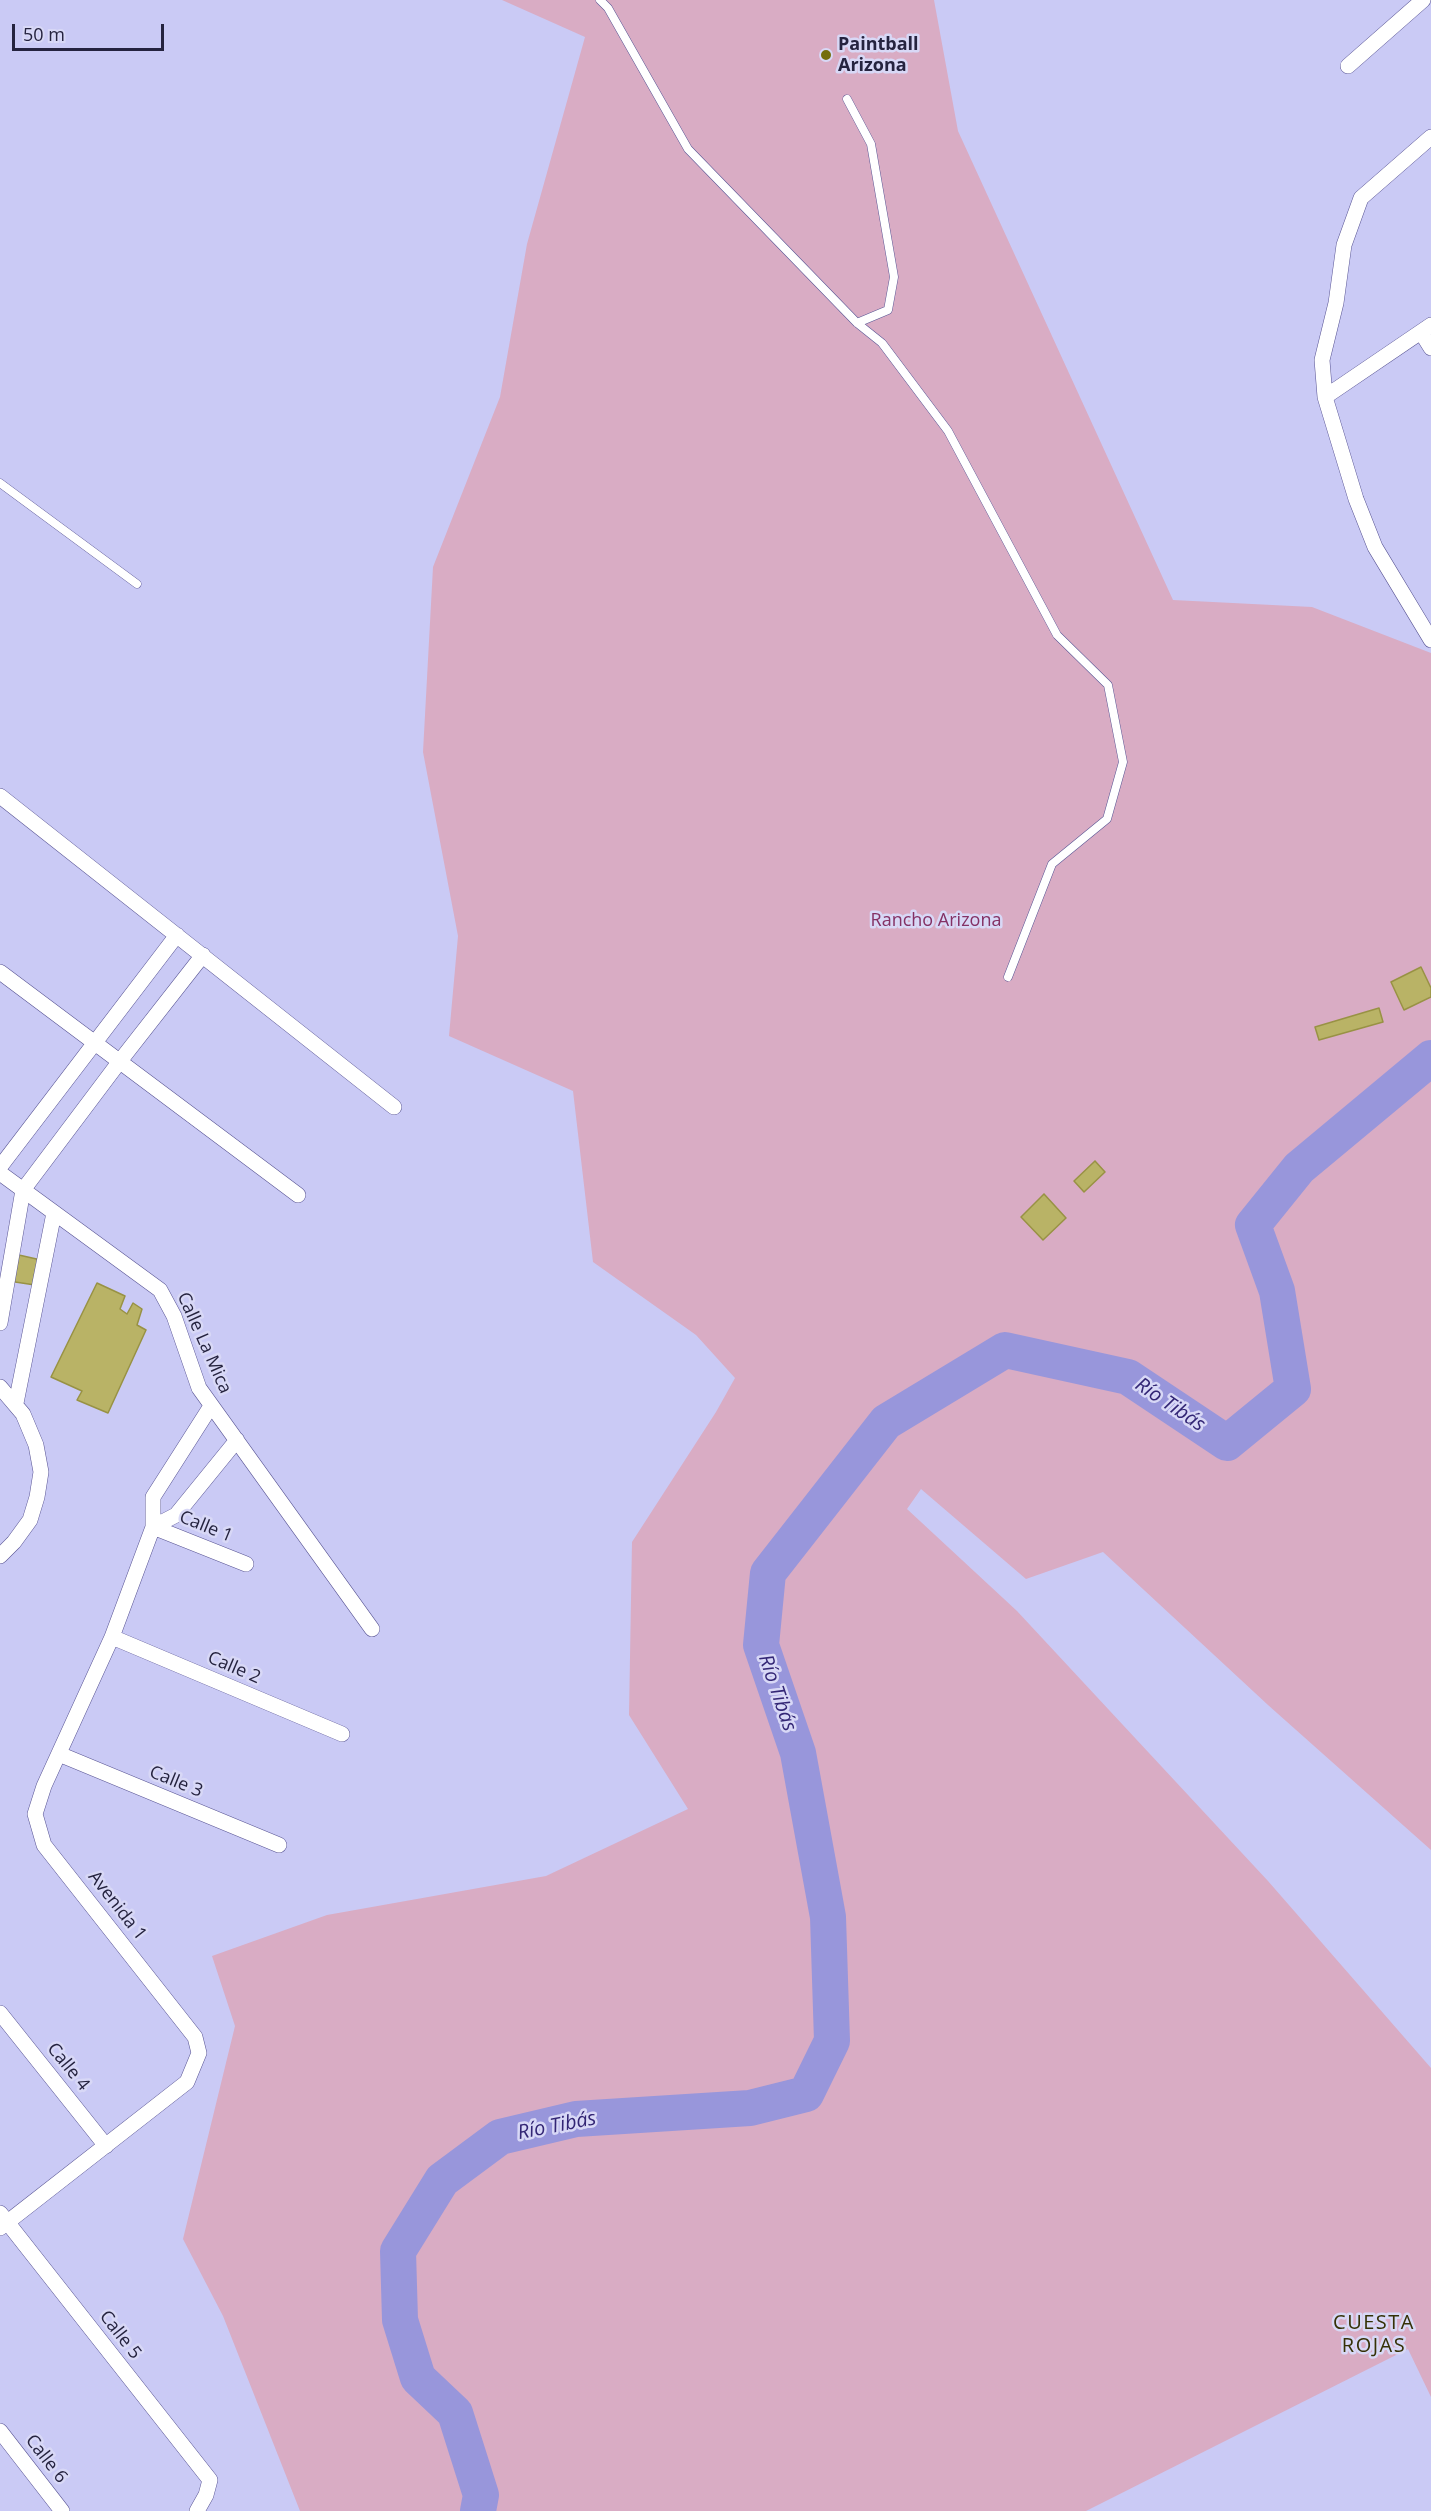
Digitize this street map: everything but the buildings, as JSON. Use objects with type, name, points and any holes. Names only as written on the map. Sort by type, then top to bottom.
[{"type":"street","points":[[1348,66],[1423,0]]},
{"type":"street","points":[[1431,137],[1361,198],[1344,245],[1336,303],[1322,360],[1325,397],[1342,458],[1375,547],[1431,640]]},
{"type":"street","points":[[1325,397],[1426,328],[1431,348]]},
{"type":"street","points":[[0,796],[394,1107]]},
{"type":"street","points":[[0,1167],[177,935]]},
{"type":"street","points":[[0,1323],[23,1190],[203,955]]},
{"type":"street","points":[[0,972],[298,1195]]},
{"type":"street","name":"Calle La Mica","points":[[0,1173],[160,1290],[174,1316],[199,1388],[372,1629]]},
{"type":"street","points":[[16,1403],[54,1213]]},
{"type":"street","points":[[0,1387],[16,1403],[36,1444],[41,1472],[30,1520],[0,1556]]},
{"type":"street","name":"Avenida 1","points":[[2,2221],[106,2146],[187,2082],[199,2054],[195,2037],[44,1845],[35,1814],[59,1754],[112,1637],[153,1527],[153,1497],[211,1406]]},
{"type":"street","points":[[153,1527],[176,1515],[237,1440]]},
{"type":"street","name":"Calle 1","points":[[153,1527],[246,1564]]},
{"type":"street","name":"Calle 2","points":[[112,1637],[342,1734]]},
{"type":"street","name":"Calle 3","points":[[59,1754],[279,1845]]},
{"type":"street","name":"Calle 4","points":[[0,2013],[106,2146]]},
{"type":"street","name":"Calle 5","points":[[2,2221],[210,2480],[206,2495],[197,2511]]},
{"type":"street","name":"Calle 6","points":[[0,2432],[62,2511]]},
{"type":"lane","points":[[600,0],[608,8],[688,149],[857,323],[882,343],[948,431],[1057,635],[1108,685],[1123,762],[1107,819],[1052,864],[1008,977]]},
{"type":"lane","points":[[847,99],[871,144],[894,277],[888,310],[857,323]]},
{"type":"lane","points":[[0,483],[137,584]]},
{"type":"green space","name":"Rancho Arizona","points":[[502,0],[934,0],[958,131],[1173,600],[1312,607],[1431,653],[1431,1850],[1268,1705],[1103,1552],[1026,1579],[921,1489],[907,1509],[1017,1611],[1268,1881],[1431,2068],[1431,2397],[1408,2349],[1086,2511],[300,2511],[223,2316],[183,2239],[235,2026],[212,1956],[327,1915],[546,1876],[688,1809],[629,1715],[632,1542],[716,1412],[735,1378],[696,1335],[593,1262],[573,1091],[449,1036],[458,936],[423,752],[433,567],[500,397],[527,244],[585,37]]},
{"type":"waterway","name":"Río Tibás","points":[[478,2511],[481,2495],[455,2413],[418,2378],[400,2320],[398,2251],[442,2180],[500,2137],[576,2119],[750,2108],[806,2094],[832,2041],[828,1917],[798,1753],[761,1645],[768,1573],[886,1422],[1005,1350],[1128,1377],[1227,1443],[1293,1389],[1277,1291],[1253,1225],[1299,1168],[1431,1058]]},
{"type":"place","name":"Paintball Arizona","points":[[826,55]]},
{"type":"district","name":"CUESTA ROJAS","points":[[1374,2334]]}]
